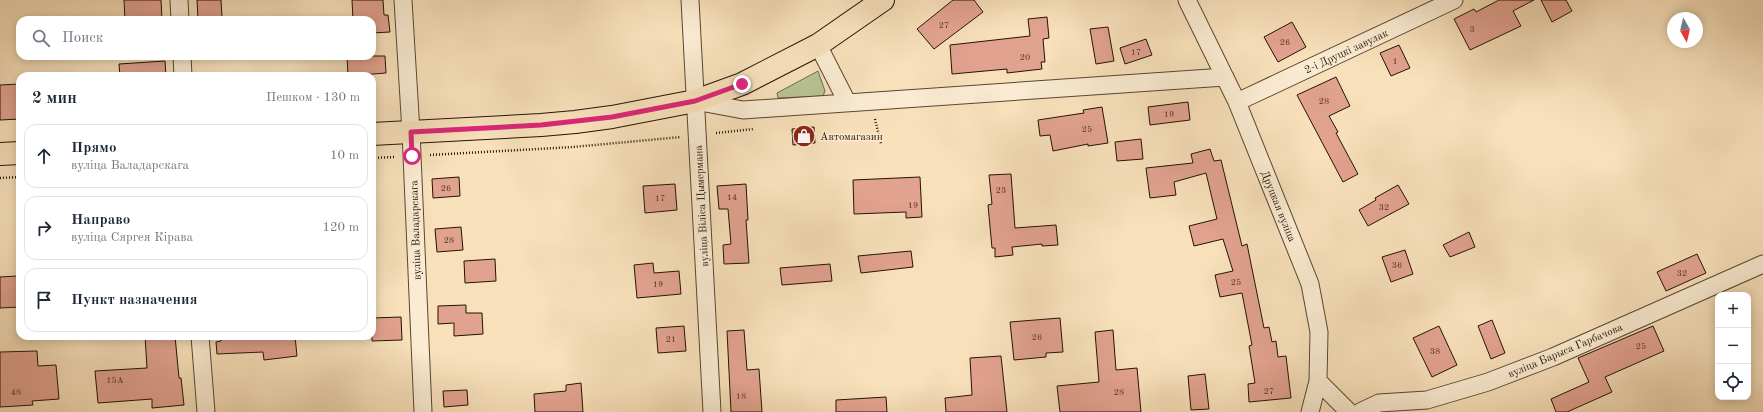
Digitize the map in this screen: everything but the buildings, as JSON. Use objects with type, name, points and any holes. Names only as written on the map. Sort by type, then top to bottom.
[{"type":"main road","points":[[376,134],[575,122],[612,117],[695,101],[742,84],[818,45],[883,0]]},
{"type":"main road","points":[[0,154],[16,152]]},
{"type":"street","points":[[179,0],[180,16]]},
{"type":"street","name":"вуліца Валадарскага","points":[[403,0],[411,132],[423,412]]},
{"type":"street","name":"вуліца Віліса Цымермана","points":[[690,0],[712,412]]},
{"type":"street","name":"Друцкая вуліца","points":[[1187,0],[1237,102],[1310,284],[1318,332],[1318,381],[1310,412]]},
{"type":"street","name":"2-і Друцкі завулак","points":[[1237,102],[1454,0]]},
{"type":"street","points":[[818,45],[847,102]]},
{"type":"street","points":[[182,60],[183,72]]},
{"type":"street","points":[[695,101],[743,110],[1225,77]]},
{"type":"street","name":"вуліца Барыса Гарбачова","points":[[1360,412],[1379,403],[1427,400],[1488,382],[1553,357],[1763,264]]},
{"type":"street","points":[[200,340],[206,412]]},
{"type":"street","points":[[1318,381],[1348,412]]},
{"type":"path","points":[[875,117],[881,144]]},
{"type":"path","points":[[376,158],[573,147],[759,129]]},
{"type":"path","points":[[0,178],[16,177]]},
{"type":"green space","points":[[818,71],[825,91],[823,96],[778,98],[777,93]]},
{"type":"place","name":"Автомагазин","points":[[804,136]]},
{"type":"route","points":[[412,156],[411,132],[541,125],[612,117],[695,101],[742,84]]}]
